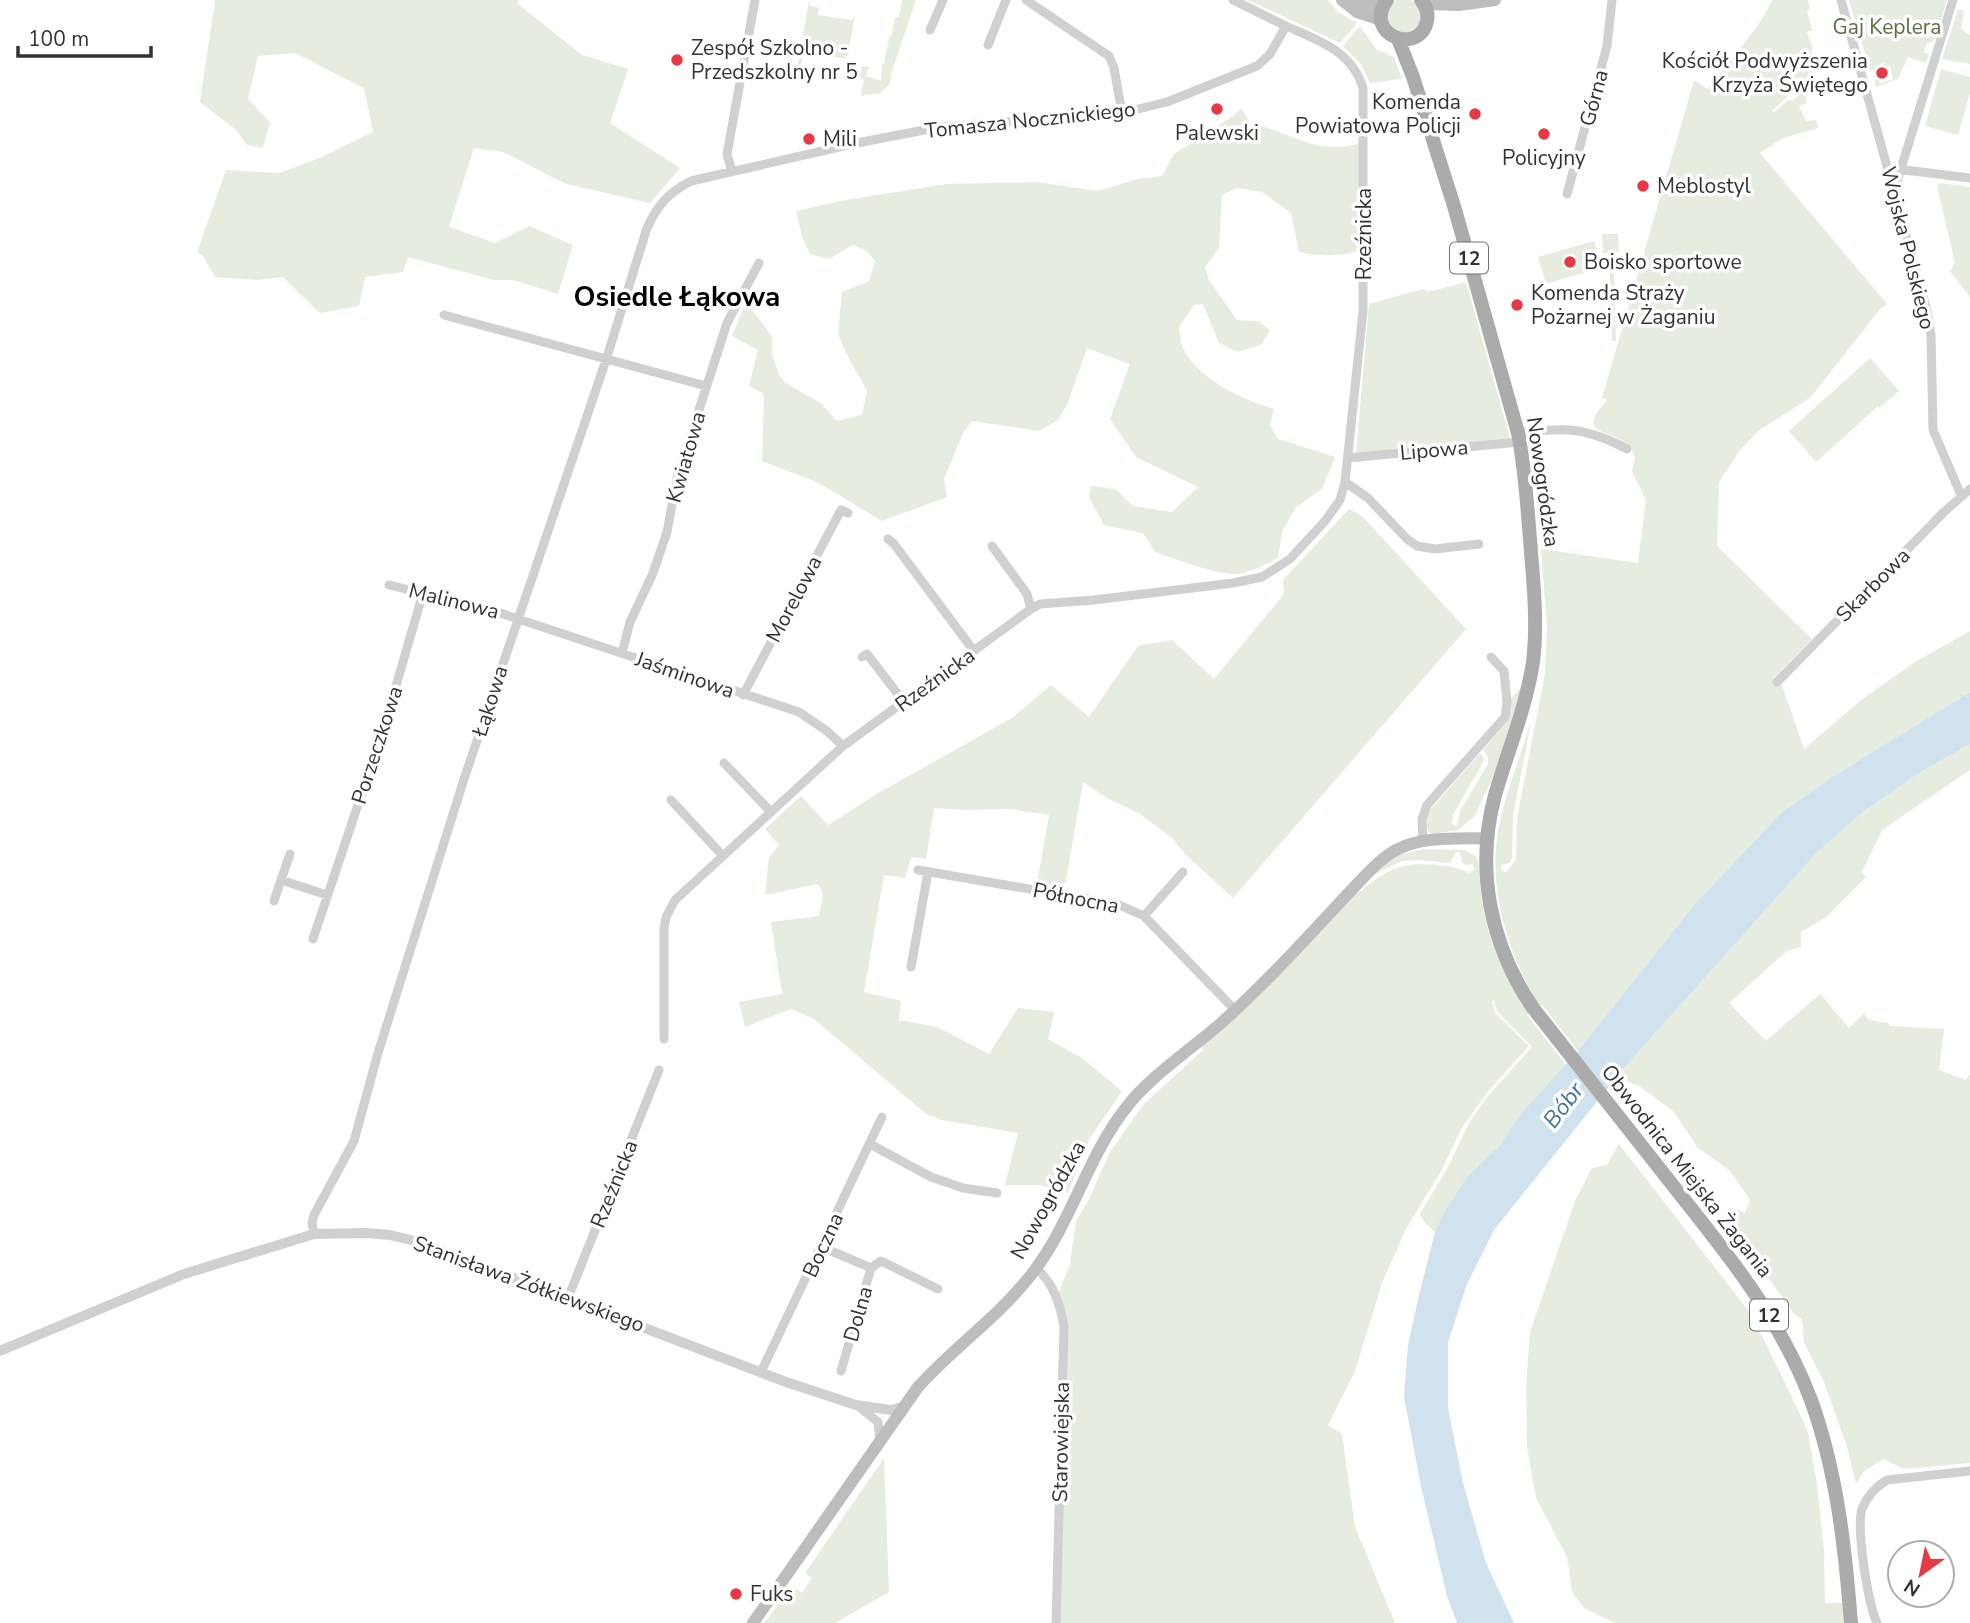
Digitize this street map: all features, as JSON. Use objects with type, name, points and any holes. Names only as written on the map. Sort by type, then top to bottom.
[{"type":"main road","points":[[1342,0],[1357,12],[1381,20],[1386,2],[1370,6],[1348,0]]},
{"type":"main road","points":[[1422,2],[1459,5],[1496,0]]},
{"type":"main road","points":[[1422,2],[1427,9],[1427,23]]},
{"type":"main road","points":[[1398,39],[1417,36],[1427,23],[1459,5]]},
{"type":"main road","name":"12","points":[[1381,20],[1387,32],[1398,39]]},
{"type":"main road","name":"Nowogródzka","points":[[1413,76],[1413,50],[1417,36]]},
{"type":"main road","name":"Nowogródzka","points":[[753,1623],[905,1406],[935,1369],[1015,1295],[1036,1268],[1058,1234],[1097,1153],[1127,1106],[1277,970],[1392,852],[1423,842],[1487,838],[1495,798],[1522,713],[1533,660],[1534,592],[1519,437],[1454,206],[1413,76],[1398,39]]},
{"type":"main road","name":"Obwodnica Miejska Żagania","points":[[1487,838],[1486,884],[1493,921],[1518,986],[1738,1268],[1769,1315],[1797,1367],[1817,1418],[1835,1483],[1851,1623]]},
{"type":"street","points":[[732,172],[727,154],[755,0]]},
{"type":"street","points":[[930,30],[943,0]]},
{"type":"street","points":[[988,45],[1006,0]]},
{"type":"street","points":[[1026,0],[1109,57],[1114,68],[1122,113]]},
{"type":"street","points":[[1233,0],[1286,26]]},
{"type":"street","name":"Górna","points":[[1567,194],[1607,46],[1612,0]]},
{"type":"street","name":"Wojska Polskiego","points":[[1841,0],[1895,189],[1930,327],[1933,430],[1961,495]]},
{"type":"street","points":[[1895,189],[1953,0]]},
{"type":"street","name":"Tomasza Nocznickiego","points":[[691,181],[940,127],[1122,113],[1167,102],[1257,66],[1270,54],[1286,26]]},
{"type":"street","name":"Rzeźnicka","points":[[664,1039],[664,929],[666,917],[680,893],[843,746],[1040,604],[1094,600],[1262,577],[1290,559],[1325,521],[1340,500],[1348,458],[1363,312],[1363,88],[1355,68],[1347,58],[1286,26]]},
{"type":"street","points":[[1888,168],[1970,178]]},
{"type":"street","name":"Łąkowa","points":[[314,1234],[314,1215],[354,1142],[393,1005],[653,214],[674,190],[691,181]]},
{"type":"street","name":"Kwiatowa","points":[[622,653],[629,622],[653,573],[667,532],[677,478],[727,323],[759,264]]},
{"type":"street","points":[[444,314],[706,386]]},
{"type":"street","name":"Lipowa","points":[[1348,458],[1519,437],[1550,429],[1575,430],[1598,435],[1627,449]]},
{"type":"street","points":[[1345,482],[1368,498],[1407,539],[1418,546],[1435,549],[1479,544]]},
{"type":"street","name":"Skarbowa","points":[[1777,682],[1961,495],[1970,489]]},
{"type":"street","name":"Morelowa","points":[[743,695],[841,510],[848,513]]},
{"type":"street","points":[[888,539],[974,651]]},
{"type":"street","points":[[992,546],[1027,594],[1031,609]]},
{"type":"street","name":"Malinowa","points":[[389,585],[518,618]]},
{"type":"street","name":"Porzeczkowa","points":[[313,939],[384,727],[423,593]]},
{"type":"street","name":"Jaśminowa","points":[[518,618],[799,712],[843,746]]},
{"type":"street","points":[[862,657],[867,654],[904,702]]},
{"type":"street","points":[[1423,842],[1422,820],[1427,805],[1505,717],[1507,702],[1504,671],[1491,657]]},
{"type":"street","points":[[724,763],[771,812]]},
{"type":"street","points":[[671,800],[723,856]]},
{"type":"street","points":[[274,901],[290,854]]},
{"type":"street","name":"Północna","points":[[911,968],[923,871],[1117,904],[1144,916],[1235,1010]]},
{"type":"street","points":[[1144,916],[1183,872]]},
{"type":"street","points":[[281,880],[327,895]]},
{"type":"street","name":"Rzeźnicka","points":[[568,1298],[659,1070]]},
{"type":"street","name":"Boczna","points":[[761,1372],[882,1117]]},
{"type":"street","points":[[870,1144],[932,1177],[963,1188],[997,1193]]},
{"type":"street","name":"Stanisława Żółkiewskiego","points":[[0,1351],[184,1274],[314,1234],[366,1233],[419,1242],[761,1372],[856,1405],[891,1410],[905,1406]]},
{"type":"street","name":"Dolna","points":[[822,1247],[871,1268],[841,1371]]},
{"type":"street","points":[[871,1268],[881,1261],[938,1289]]},
{"type":"street","name":"Starowiejska","points":[[1036,1268],[1054,1290],[1064,1327],[1056,1623]]},
{"type":"street","name":"Stanisława Żółkiewskiego","points":[[856,1405],[878,1422],[880,1441]]},
{"type":"street","points":[[1877,1623],[1871,1603],[1860,1525],[1866,1501],[1879,1485],[1887,1480],[1970,1471]]},
{"type":"green space","points":[[1404,-1],[1416,4],[1421,16],[1416,28],[1404,33],[1392,28],[1387,16],[1392,4]]},
{"type":"green space","points":[[215,0],[518,0],[518,4],[582,55],[628,69],[610,123],[680,168],[650,203],[566,184],[503,152],[474,148],[449,227],[495,243],[529,226],[573,245],[558,294],[513,280],[494,280],[408,257],[403,272],[365,277],[359,306],[320,313],[283,277],[257,280],[215,277],[203,256],[197,252],[226,170],[280,173],[322,157],[373,132],[364,88],[295,53],[258,56],[248,99],[270,122],[263,148],[247,145],[235,129],[200,102]]},
{"type":"green space","points":[[809,0],[810,6],[819,8],[818,15],[852,20],[855,14],[848,56],[843,56],[848,59],[804,51],[800,71],[797,70]]},
{"type":"green space","points":[[902,0],[916,0],[890,84],[880,93],[861,96],[864,78],[859,78],[862,66],[869,67],[866,76],[881,81],[882,64],[895,17],[899,17]]},
{"type":"green space","points":[[1248,0],[1328,0],[1338,12],[1357,23],[1340,43]]},
{"type":"green space","points":[[1773,0],[1808,0],[1810,9],[1807,10],[1812,30],[1807,32],[1818,68],[1772,111],[1790,99],[1792,101],[1804,91],[1807,103],[1799,106],[1806,121],[1816,120],[1818,128],[1783,138],[1760,153],[1887,304],[1880,309],[1811,397],[1758,431],[1740,450],[1719,482],[1717,546],[1812,639],[1773,679],[1782,685],[1804,749],[1861,700],[1915,662],[1970,631],[1970,692],[1829,779],[1782,812],[1694,905],[1578,1051],[1542,1005],[1539,1005],[1528,985],[1502,919],[1496,872],[1499,825],[1532,717],[1513,815],[1512,858],[1509,863],[1501,865],[1501,870],[1506,872],[1516,860],[1517,818],[1545,674],[1547,626],[1541,549],[1638,563],[1646,500],[1632,471],[1635,457],[1630,447],[1622,441],[1599,430],[1594,420],[1607,400],[1602,398],[1694,80],[1708,89],[1757,27]]},
{"type":"green space","name":"Gaj Keplera","points":[[1849,0],[1947,0],[1934,41],[1927,43],[1924,52],[1929,54],[1926,63],[1908,57],[1898,79],[1875,87],[1875,80],[1879,79],[1880,83],[1893,79],[1890,66],[1885,67],[1884,63],[1875,66],[1876,70],[1870,70]]},
{"type":"green space","points":[[1958,9],[1964,11],[1961,29],[1970,35],[1970,64],[1942,59]]},
{"type":"green space","points":[[1360,26],[1376,49],[1394,57],[1402,79],[1370,83],[1361,64],[1343,46]]},
{"type":"green space","points":[[1941,69],[1970,77],[1970,93],[1958,135],[1925,126]]},
{"type":"green space","points":[[1241,108],[1251,124],[1306,142],[1332,147],[1364,142],[1364,250],[1332,255],[1299,252],[1291,213],[1262,192],[1237,188],[1222,195],[1219,248],[1205,267],[1209,280],[1237,320],[1258,321],[1270,330],[1261,345],[1237,352],[1219,343],[1203,304],[1194,305],[1179,327],[1181,343],[1187,355],[1207,376],[1248,400],[1274,409],[1270,425],[1278,439],[1335,457],[1322,489],[1296,507],[1282,532],[1278,558],[1258,568],[1228,574],[1155,552],[1143,533],[1104,525],[1089,497],[1091,486],[1115,489],[1133,506],[1172,512],[1198,487],[1136,457],[1110,419],[1130,364],[1087,348],[1067,405],[1058,420],[1039,431],[972,421],[963,433],[944,479],[947,497],[882,521],[819,483],[762,461],[764,394],[749,386],[758,350],[732,336],[746,302],[772,336],[772,354],[779,375],[785,383],[819,402],[837,421],[862,415],[867,390],[838,334],[842,292],[869,281],[875,261],[867,251],[853,245],[829,259],[810,254],[796,211],[946,184],[1036,182],[1098,191],[1138,179],[1162,176],[1174,154]]},
{"type":"green space","points":[[1940,183],[1970,187],[1970,297],[1950,271],[1955,263],[1937,186]]},
{"type":"green space","points":[[1602,234],[1618,234],[1619,252],[1613,253],[1616,341],[1612,341],[1609,253],[1603,253]]},
{"type":"green space","name":"Boisko sportowe","points":[[1594,241],[1602,267],[1546,284],[1538,257]]},
{"type":"green space","points":[[1466,282],[1509,440],[1356,453],[1369,304],[1423,289],[1428,292]]},
{"type":"green space","points":[[1870,358],[1899,391],[1879,408],[1878,406],[1816,462],[1789,431]]},
{"type":"green space","points":[[1349,509],[1362,516],[1466,629],[1233,898],[1185,854],[1172,838],[1140,814],[1107,798],[1083,782],[1066,881],[1061,886],[1037,884],[1049,815],[1010,809],[934,808],[926,859],[911,857],[905,878],[884,875],[864,992],[901,1001],[899,1020],[937,1027],[989,1054],[1018,1008],[1054,1012],[1048,1039],[1082,1058],[1122,1091],[1090,1138],[1068,1193],[1039,1185],[1005,1185],[1018,1133],[942,1120],[925,1113],[814,1019],[791,1009],[745,1027],[739,1002],[782,994],[771,922],[819,916],[823,893],[818,884],[765,895],[769,857],[779,845],[765,829],[801,796],[828,825],[880,792],[1012,718],[1051,685],[1089,717],[1138,646],[1172,640],[1214,679],[1284,594],[1283,580]]},
{"type":"green space","points":[[1522,686],[1504,752],[1475,816],[1458,830],[1434,834],[1428,832],[1426,817],[1429,811],[1480,753],[1484,758],[1482,764],[1454,813],[1451,824],[1457,826],[1460,811],[1488,764],[1488,757],[1483,750],[1507,721],[1509,701]]},
{"type":"green space","points":[[1970,744],[1970,770],[1882,830],[1862,872],[1866,877],[1825,918],[1801,932],[1801,947],[1787,951],[1729,1003],[1766,1041],[1820,994],[1849,1028],[1864,1013],[1869,1020],[1888,1023],[1890,1026],[1944,1029],[1939,1070],[1966,1080],[1970,1074],[1970,1463],[1903,1469],[1884,1459],[1864,1471],[1856,1484],[1847,1447],[1824,1382],[1804,1343],[1802,1319],[1795,1315],[1745,1242],[1726,1220],[1728,1214],[1737,1209],[1745,1213],[1750,1200],[1730,1171],[1697,1147],[1674,1112],[1638,1085],[1623,1080],[1624,1068],[1816,852],[1864,811],[1922,771]]},
{"type":"green space","points":[[1425,849],[1465,850],[1477,857],[1488,931],[1499,960],[1529,1013],[1527,1015],[1566,1065],[1517,1118],[1500,1145],[1467,1177],[1435,1232],[1420,1214],[1449,1165],[1469,1123],[1487,1097],[1532,1047],[1497,1011],[1492,1001],[1495,1013],[1529,1046],[1489,1090],[1461,1129],[1442,1170],[1407,1227],[1382,1283],[1355,1371],[1328,1425],[1342,1434],[1355,1527],[1395,1623],[1060,1623],[1060,1311],[1056,1295],[1070,1264],[1076,1221],[1110,1152],[1144,1104],[1203,1050],[1202,1046],[1259,994],[1348,902],[1380,877],[1403,866],[1444,866],[1469,873],[1475,869],[1472,864],[1466,865],[1462,862],[1460,853],[1456,852],[1450,863],[1402,861],[1375,874],[1398,855]]},
{"type":"green space","points":[[1619,1144],[1751,1314],[1792,1397],[1808,1432],[1817,1484],[1824,1550],[1825,1603],[1844,1603],[1846,1623],[1615,1623],[1584,1608],[1572,1592],[1567,1557],[1536,1498],[1527,1447],[1526,1386],[1530,1332],[1575,1201],[1592,1168],[1607,1165]]},
{"type":"green space","points":[[884,1458],[889,1592],[835,1623],[764,1623],[792,1586],[802,1593],[812,1578],[805,1573]]},
{"type":"water","name":"Bóbr","points":[[1970,692],[1970,744],[1922,771],[1864,811],[1816,853],[1624,1068],[1494,1230],[1467,1284],[1448,1342],[1448,1408],[1463,1483],[1486,1563],[1514,1623],[1457,1623],[1447,1596],[1420,1482],[1404,1396],[1408,1345],[1419,1295],[1435,1232],[1445,1211],[1467,1177],[1500,1145],[1517,1118],[1578,1051],[1694,905],[1782,812],[1829,779]]},
{"type":"place","name":"Zespół Szkolno - Przedszkolny nr 5","points":[[677,60]]},
{"type":"place","name":"Kościół Podwyższenia Krzyża Świętego","points":[[1882,73]]},
{"type":"place","name":"Palewski","points":[[1217,109]]},
{"type":"place","name":"Komenda Powiatowa Policji","points":[[1475,114]]},
{"type":"place","name":"Policyjny","points":[[1544,134]]},
{"type":"place","name":"Mili","points":[[809,139]]},
{"type":"place","name":"Meblostyl","points":[[1643,186]]},
{"type":"place","name":"Boisko sportowe","points":[[1570,262]]},
{"type":"place","name":"Komenda Straży Pożarnej w Żaganiu","points":[[1517,305]]},
{"type":"place","name":"Fuks","points":[[736,1594]]},
{"type":"district","name":"Osiedle Łąkowa","points":[[677,296]]}]
